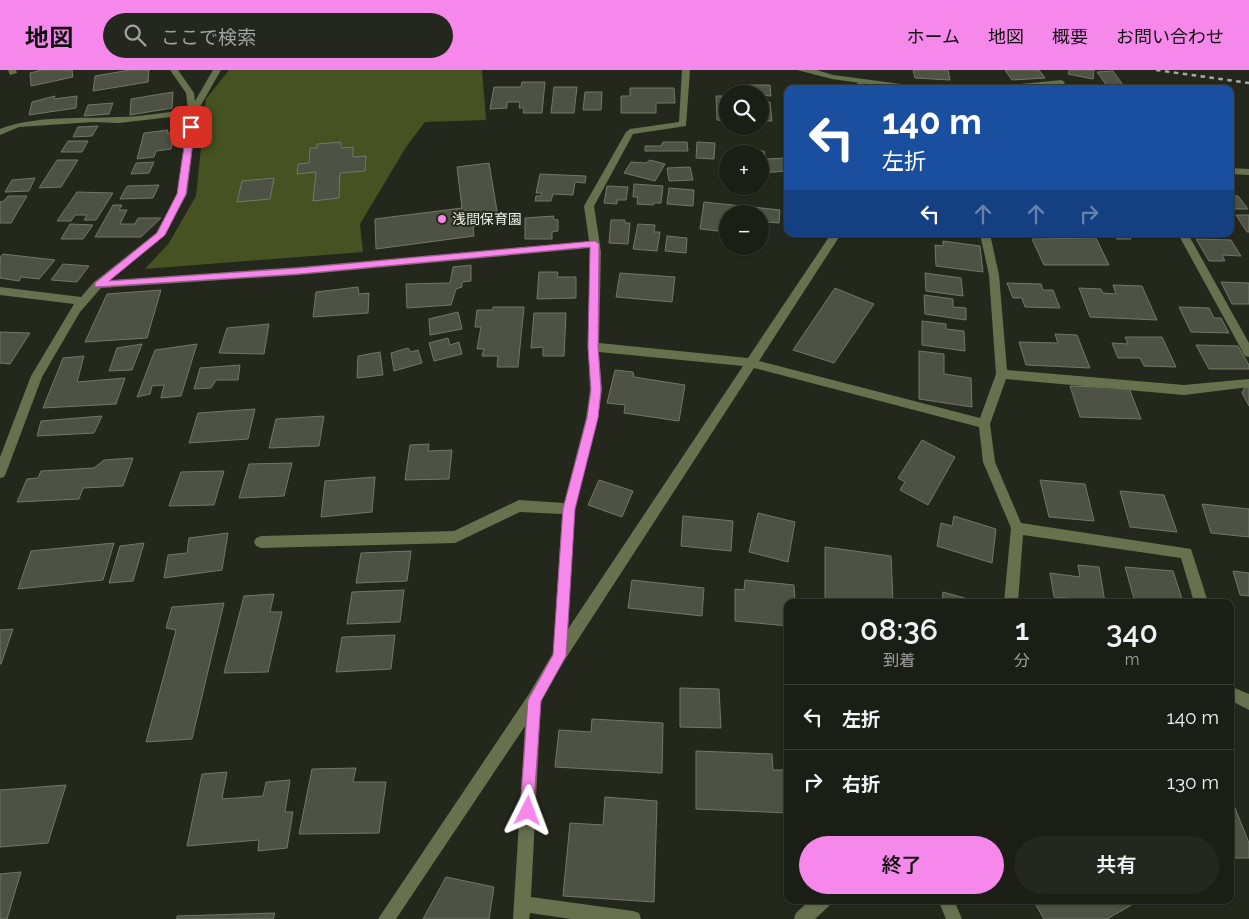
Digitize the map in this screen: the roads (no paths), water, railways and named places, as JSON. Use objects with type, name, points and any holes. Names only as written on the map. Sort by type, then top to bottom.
[{"type":"street","points":[[0,473],[38,376],[82,301],[98,285],[160,235],[182,194],[193,112],[190,93],[174,70]]},
{"type":"street","points":[[193,112],[217,70]]},
{"type":"street","points":[[559,656],[569,509],[592,418],[596,390],[593,347],[595,244],[589,206],[630,132],[683,124],[686,70]]},
{"type":"street","points":[[801,70],[899,85]]},
{"type":"street","points":[[1061,70],[1064,85]]},
{"type":"street","points":[[0,132],[18,125],[94,119],[119,120],[193,112]]},
{"type":"street","points":[[1234,171],[1249,172]]},
{"type":"street","points":[[386,919],[534,700],[559,656],[834,237]]},
{"type":"street","points":[[986,237],[994,275],[1002,374],[984,424],[989,462],[1016,528],[1011,599]]},
{"type":"street","points":[[1185,237],[1249,353]]},
{"type":"street","points":[[98,285],[299,271],[595,244]]},
{"type":"street","points":[[0,291],[82,301]]},
{"type":"street","points":[[593,347],[751,363],[984,424]]},
{"type":"street","points":[[1002,374],[1184,390],[1249,383]]},
{"type":"street","points":[[261,542],[455,537],[519,506],[569,509]]},
{"type":"street","points":[[1016,528],[1186,553],[1200,599]]},
{"type":"street","points":[[1234,694],[1249,703]]},
{"type":"street","points":[[534,700],[521,912],[632,919]]},
{"type":"street","points":[[802,919],[819,904]]},
{"type":"street","points":[[948,904],[954,919]]},
{"type":"railway","points":[[1156,70],[1249,83]]},
{"type":"place","name":"浅間保育園","points":[[442,219]]}]
